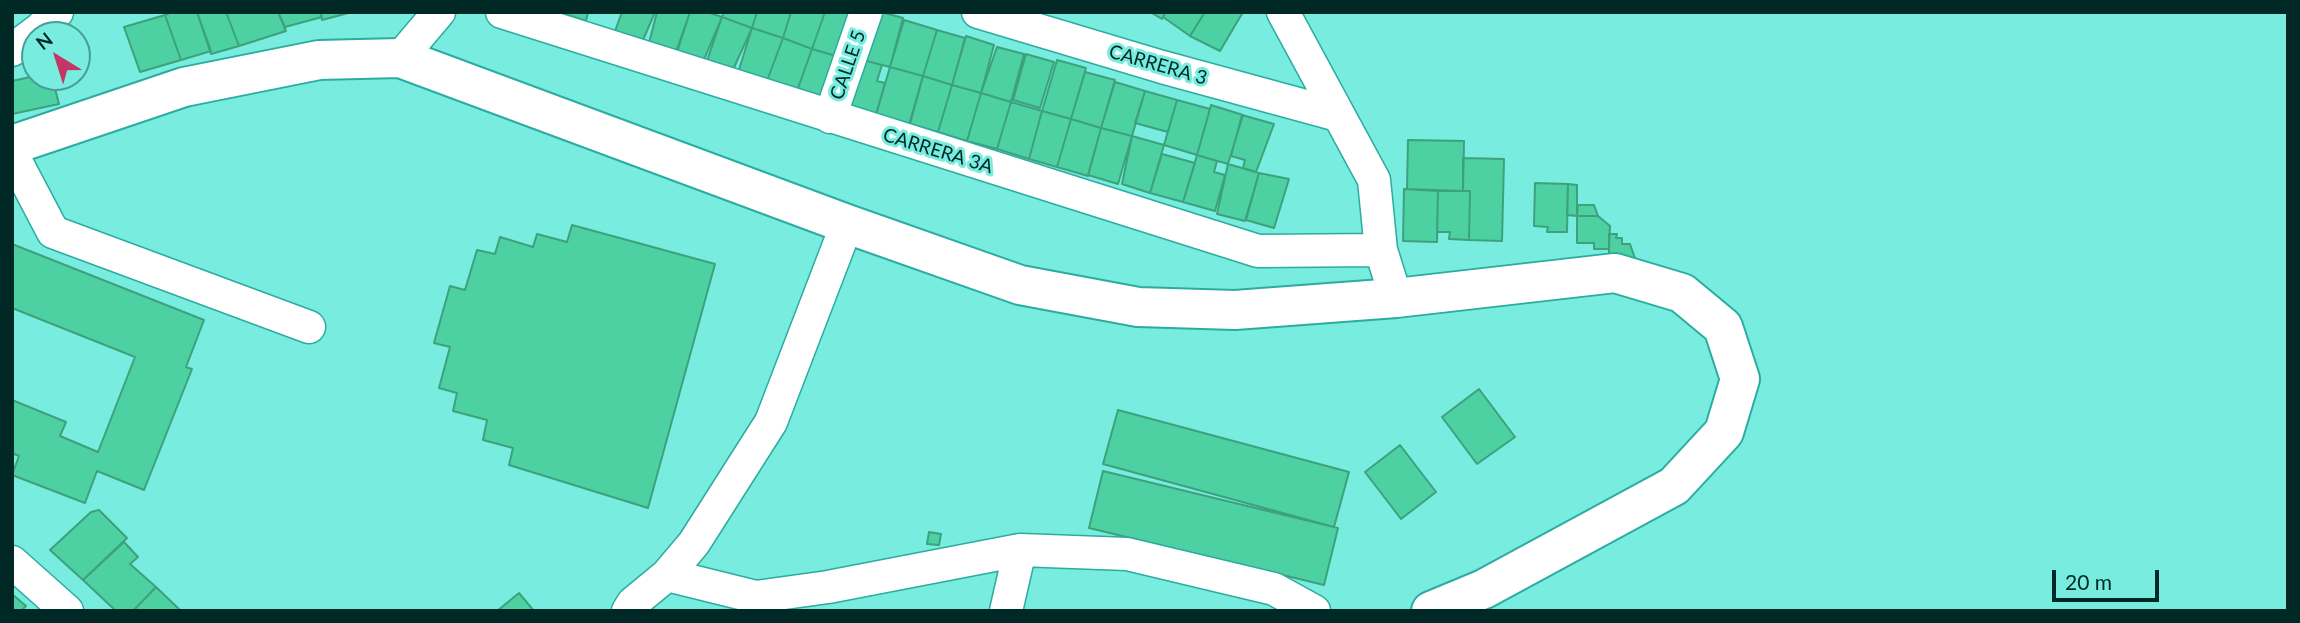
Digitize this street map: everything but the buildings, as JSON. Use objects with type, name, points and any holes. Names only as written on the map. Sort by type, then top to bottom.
[{"type":"main road","points":[[12,145],[184,87],[320,61],[400,58],[847,224],[1020,285],[1138,307],[1235,310],[1396,298],[1615,272],[1682,293],[1723,327],[1740,379],[1724,432],[1674,486],[1484,589],[1431,611]]},
{"type":"street","points":[[12,50],[57,12]]},
{"type":"street","name":"CARRERA 3A","points":[[502,12],[1258,251],[1381,250]]},
{"type":"street","name":"CALLE 5","points":[[830,117],[866,12]]},
{"type":"street","name":"CARRERA 3","points":[[978,12],[1162,67],[1338,115]]},
{"type":"street","points":[[1283,12],[1374,180],[1381,250],[1396,298]]},
{"type":"street","points":[[400,58],[433,15]]},
{"type":"street","points":[[12,154],[53,232],[309,327]]},
{"type":"street","points":[[628,611],[632,603],[667,575],[694,543],[771,422],[847,224]]},
{"type":"street","points":[[667,575],[756,597],[825,599],[1020,550],[1127,554],[1274,589],[1314,611]]},
{"type":"street","points":[[1006,611],[1020,550]]},
{"type":"street","points":[[12,562],[67,611]]}]
